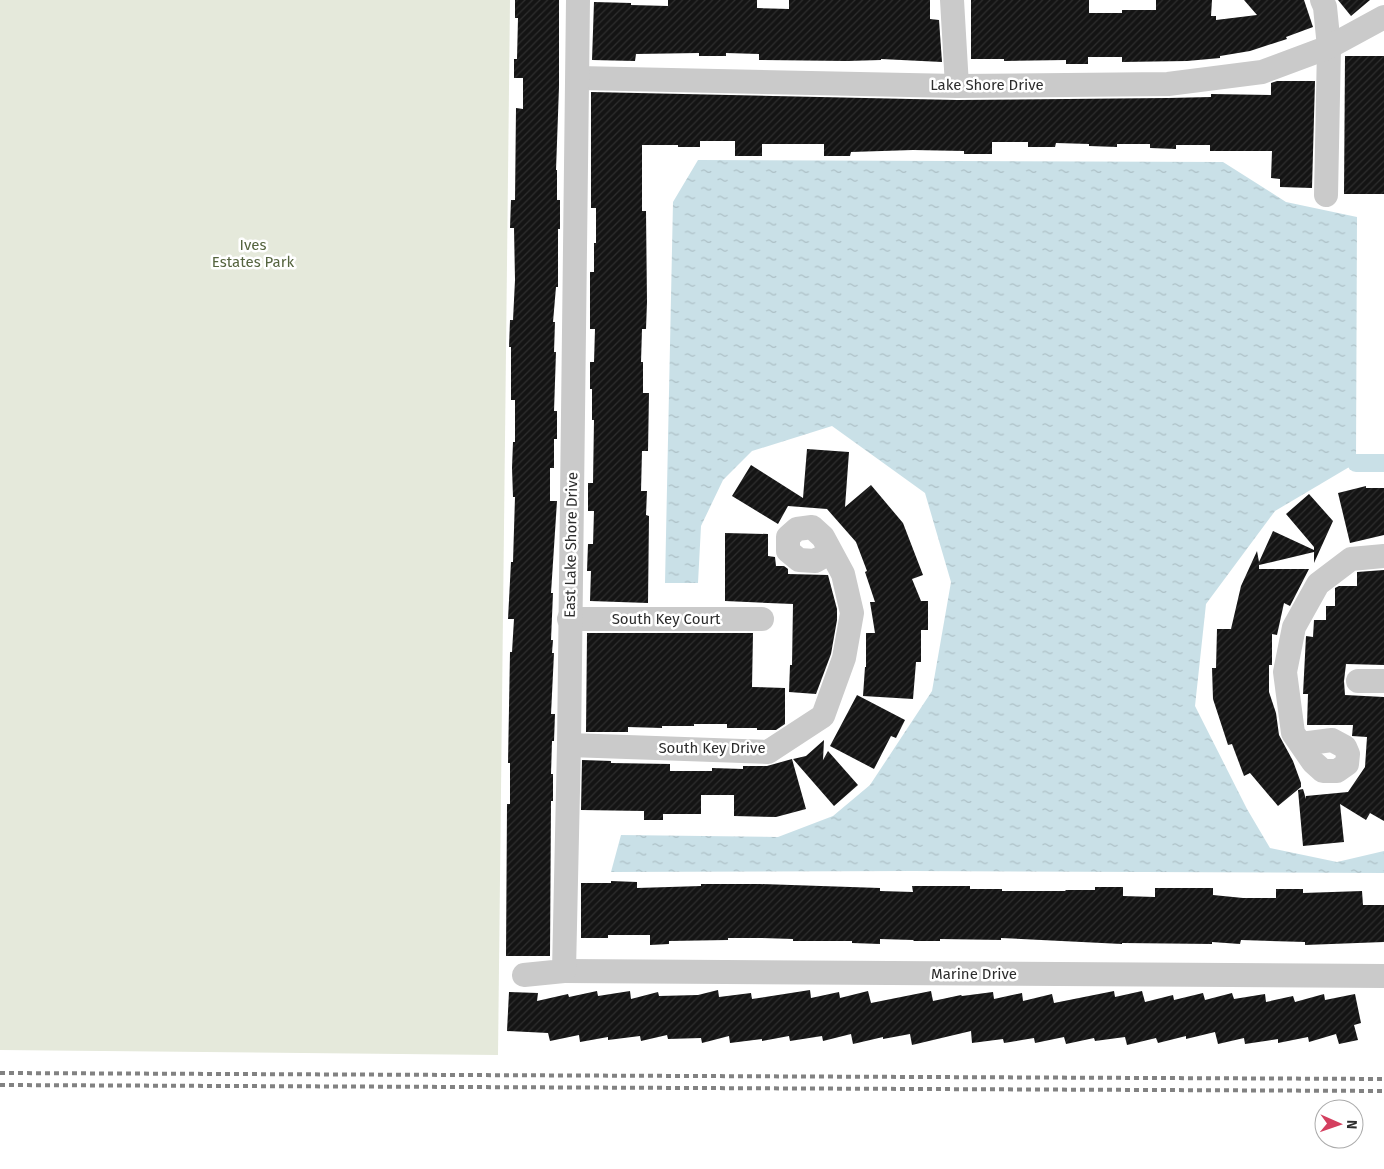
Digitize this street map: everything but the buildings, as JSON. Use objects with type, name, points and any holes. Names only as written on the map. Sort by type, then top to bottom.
[{"type":"street","name":"East Lake Shore Drive","points":[[564,971],[569,746],[578,0]]},
{"type":"street","points":[[952,0],[957,86]]},
{"type":"street","points":[[1322,0],[1325,7],[1329,47],[1326,195]]},
{"type":"street","name":"Lake Shore Drive","points":[[578,78],[957,86],[1168,84],[1262,72],[1329,47],[1384,17]]},
{"type":"street","name":"South Key Drive","points":[[569,746],[768,752],[823,716],[844,658],[852,613],[843,574],[831,552]]},
{"type":"street","points":[[1300,744],[1294,733],[1285,672],[1294,627],[1318,584],[1351,559],[1384,556]]},
{"type":"street","name":"South Key Court","points":[[570,619],[762,619]]},
{"type":"street","points":[[1358,681],[1384,681]]},
{"type":"street","points":[[524,975],[564,971]]},
{"type":"street","name":"Marine Drive","points":[[564,971],[1384,976]]},
{"type":"green space","name":"Ives Estates Park","points":[[0,0],[510,0],[498,1055],[0,1050]]},
{"type":"water","points":[[698,160],[1223,162],[1286,202],[1357,217],[1356,463],[1275,511],[1206,604],[1195,706],[1247,809],[1270,848],[1337,862],[1384,851],[1384,873],[611,872],[621,835],[778,837],[833,816],[870,785],[932,691],[951,582],[925,493],[832,426],[752,451],[723,480],[701,526],[698,583],[665,583],[673,202]]},
{"type":"waterway","points":[[1356,463],[1384,463]]},
{"type":"railway","points":[[0,1073],[1384,1079]]},
{"type":"railway","points":[[0,1085],[1384,1091]]}]
